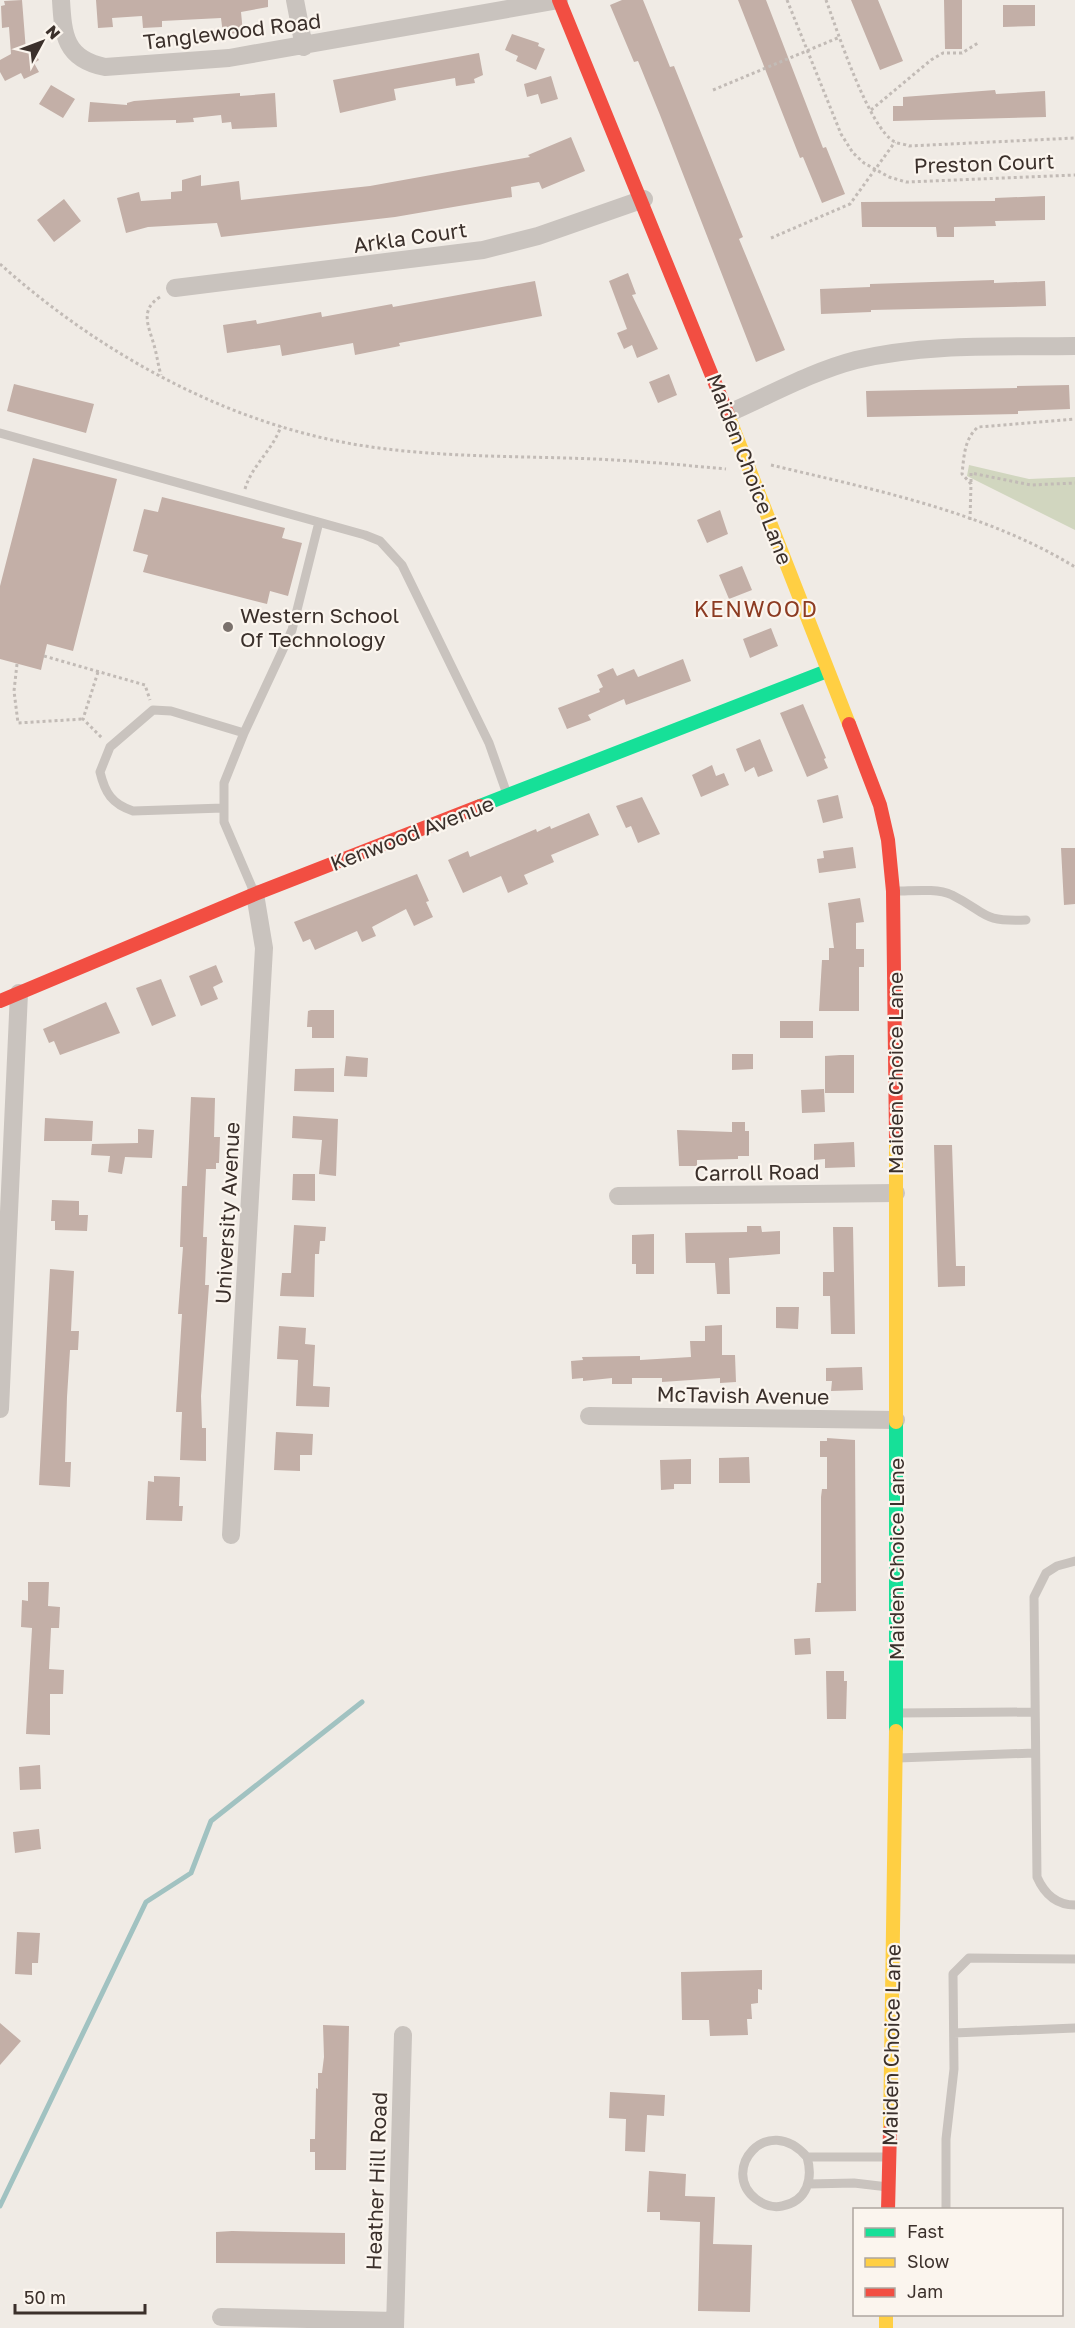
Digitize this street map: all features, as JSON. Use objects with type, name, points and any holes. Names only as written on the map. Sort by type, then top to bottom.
[{"type":"main road","name":"Maiden Choice Lane","points":[[559,0],[644,199],[729,413],[880,805],[888,840],[893,891],[896,1193],[896,1758],[888,2208]]},
{"type":"main road","name":"Kenwood Avenue","points":[[0,1001],[255,894],[827,671]]},
{"type":"street","name":"Tanglewood Road","points":[[61,0],[63,30],[68,43],[76,55],[89,64],[105,67],[229,58],[304,47],[559,0]]},
{"type":"street","points":[[295,0],[304,47]]},
{"type":"street","name":"Arkla Court","points":[[175,288],[483,250],[538,236],[644,199]]},
{"type":"street","points":[[729,413],[826,370],[891,353],[936,349],[1075,346]]},
{"type":"street","name":"University Avenue","points":[[231,1535],[264,948],[255,894]]},
{"type":"street","points":[[0,1409],[19,993]]},
{"type":"street","name":"Carroll Road","points":[[618,1196],[896,1193]]},
{"type":"street","name":"McTavish Avenue","points":[[589,1416],[896,1420]]},
{"type":"street","name":"Heather Hill Road","points":[[395,2325],[404,2035]]},
{"type":"street","points":[[221,2317],[395,2325]]},
{"type":"lane","points":[[0,433],[380,541],[402,565],[489,743],[508,796]]},
{"type":"lane","points":[[255,894],[229,837],[223,808],[224,783],[244,733],[292,630],[319,522]]},
{"type":"lane","points":[[223,808],[147,813],[120,806],[108,795],[100,772],[110,747],[153,710],[171,711],[244,733]]},
{"type":"lane","points":[[893,891],[938,892],[952,895],[991,920],[1026,920]]},
{"type":"lane","points":[[1075,1561],[1057,1566],[1046,1573],[1034,1597],[1037,1877],[1042,1889],[1052,1898],[1075,1905]]},
{"type":"lane","points":[[896,1713],[1034,1712]]},
{"type":"lane","points":[[896,1758],[1034,1753]]},
{"type":"lane","points":[[946,2208],[946,2139],[954,2069],[953,1974],[969,1958],[1075,1959]]},
{"type":"lane","points":[[954,2033],[1075,2028]]},
{"type":"lane","points":[[770,2139],[784,2140],[797,2146],[807,2157],[811,2170],[809,2184],[802,2196],[790,2204],[776,2207],[762,2204],[751,2195],[744,2183],[743,2169],[748,2155],[757,2145],[770,2139]]},
{"type":"lane","points":[[807,2157],[889,2157]]},
{"type":"lane","points":[[809,2184],[854,2183],[889,2187]]},
{"type":"path","name":"Preston Court","points":[[787,0],[842,134],[853,153],[875,171],[906,182],[1075,175]]},
{"type":"path","points":[[826,0],[870,111],[882,130],[895,142],[909,146],[1075,138]]},
{"type":"path","points":[[713,90],[840,37]]},
{"type":"path","points":[[870,111],[931,60],[943,53],[962,53],[978,43]]},
{"type":"path","points":[[771,238],[842,210],[857,197],[895,142]]},
{"type":"path","points":[[0,264],[62,315],[120,353],[239,413],[307,435],[383,448],[461,457],[595,459],[733,469]]},
{"type":"path","points":[[161,375],[147,330],[147,315],[151,303],[175,288]]},
{"type":"path","points":[[971,484],[962,474],[966,445],[978,427],[1075,418]]},
{"type":"path","points":[[242,500],[249,475],[277,438],[281,426]]},
{"type":"path","points":[[763,463],[846,482],[970,520],[1056,556],[1075,567]]},
{"type":"path","points":[[970,520],[971,473],[1031,485],[1075,483]]},
{"type":"path","points":[[44,656],[145,685],[153,710]]},
{"type":"path","points":[[17,663],[14,691],[18,723],[84,719]]},
{"type":"path","points":[[84,719],[98,672]]},
{"type":"path","points":[[84,719],[110,747]]},
{"type":"green space","points":[[969,465],[1029,479],[1075,477],[1075,530],[967,476]]},
{"type":"building","points":[[22,0],[26,51],[32,48],[39,60],[34,63],[39,72],[24,79],[21,73],[5,81],[0,72],[0,60],[11,54],[9,27],[2,28],[1,6],[5,5],[4,1]]},
{"type":"building","points":[[96,0],[268,0],[268,7],[241,12],[243,33],[223,34],[221,18],[162,21],[162,27],[143,28],[142,16],[112,18],[113,27],[98,28]]},
{"type":"building","points":[[622,0],[643,0],[670,67],[674,66],[743,237],[739,239],[785,350],[756,362],[638,61],[634,62],[610,5]]},
{"type":"building","points":[[738,0],[766,0],[823,148],[826,147],[845,194],[822,203],[803,157],[800,158]]},
{"type":"building","points":[[851,0],[878,0],[903,61],[880,70]]},
{"type":"building","points":[[944,0],[962,0],[962,49],[945,49]]},
{"type":"building","points":[[1003,5],[1035,5],[1035,26],[1003,27]]},
{"type":"building","points":[[512,34],[539,43],[538,46],[545,49],[536,70],[516,61],[518,56],[505,50]]},
{"type":"building","points":[[479,53],[483,75],[474,79],[475,83],[456,86],[455,78],[394,89],[396,100],[340,113],[333,80]]},
{"type":"building","points":[[551,76],[558,99],[541,104],[538,94],[527,97],[524,84]]},
{"type":"building","points":[[51,85],[75,99],[63,118],[39,104]]},
{"type":"building","points":[[995,90],[996,94],[1045,91],[1046,117],[893,121],[893,106],[903,106],[903,97]]},
{"type":"building","points":[[240,93],[240,96],[275,93],[277,127],[232,129],[231,122],[222,123],[221,115],[193,118],[194,122],[176,123],[176,120],[88,122],[90,102],[127,105],[134,101]]},
{"type":"building","points":[[571,137],[585,171],[542,189],[539,182],[511,187],[512,197],[395,217],[221,237],[217,223],[148,227],[126,233],[117,198],[139,192],[141,201],[171,199],[171,192],[182,191],[182,180],[201,175],[201,186],[239,181],[241,200],[370,186],[530,157],[528,155]]},
{"type":"building","points":[[1045,196],[1045,220],[995,221],[996,226],[954,227],[954,237],[937,237],[936,227],[862,227],[861,202],[995,201],[995,198]]},
{"type":"building","points":[[64,199],[81,221],[54,242],[37,220]]},
{"type":"building","points":[[628,273],[636,294],[632,295],[658,349],[637,358],[632,345],[624,349],[617,333],[627,329],[609,281]]},
{"type":"building","points":[[994,280],[994,283],[1045,281],[1046,306],[871,310],[871,312],[821,314],[820,289],[870,287],[870,284]]},
{"type":"building","points":[[535,281],[542,316],[399,343],[400,346],[355,355],[353,343],[282,356],[280,345],[227,353],[223,325],[256,320],[257,324],[321,312],[322,317],[392,304],[393,307]]},
{"type":"building","points":[[669,374],[677,395],[658,403],[649,382]]},
{"type":"building","points":[[14,384],[94,404],[86,433],[7,411]]},
{"type":"building","points":[[1069,385],[1070,409],[1018,411],[1018,414],[867,417],[866,391]]},
{"type":"building","points":[[33,458],[117,479],[73,651],[47,644],[41,670],[0,659],[0,586]]},
{"type":"building","points":[[162,497],[285,528],[282,538],[302,543],[288,596],[270,591],[267,604],[143,572],[148,555],[133,551],[144,509],[158,512]]},
{"type":"building","points":[[720,510],[728,534],[707,543],[697,520]]},
{"type":"building","points":[[742,566],[752,590],[729,599],[719,575]]},
{"type":"building","points":[[771,628],[778,646],[750,658],[743,639]]},
{"type":"building","points":[[683,659],[691,681],[626,705],[624,699],[588,715],[591,720],[567,729],[558,708],[600,692],[599,689],[603,687],[597,675],[613,668],[617,676],[634,669],[638,677]]},
{"type":"building","points":[[803,704],[828,768],[807,777],[780,713]]},
{"type":"building","points":[[760,739],[773,771],[758,777],[754,767],[745,772],[736,749]]},
{"type":"building","points":[[712,765],[716,776],[724,773],[729,785],[701,797],[692,775]]},
{"type":"building","points":[[838,795],[843,818],[823,823],[817,800]]},
{"type":"building","points":[[642,797],[660,834],[638,843],[631,826],[626,828],[616,806]]},
{"type":"building","points":[[589,813],[599,835],[551,855],[554,862],[524,875],[528,884],[508,893],[501,876],[463,893],[448,860],[468,851],[470,857],[536,829],[537,832],[550,826],[551,829]]},
{"type":"building","points":[[853,847],[856,868],[819,873],[817,859],[824,858],[823,851]]},
{"type":"building","points":[[1061,848],[1075,848],[1075,904],[1064,905]]},
{"type":"building","points":[[417,874],[429,901],[426,902],[433,917],[414,926],[406,909],[372,927],[376,936],[362,942],[357,931],[315,950],[310,939],[303,942],[294,922]]},
{"type":"building","points":[[860,898],[864,922],[856,923],[856,949],[864,949],[864,967],[859,967],[859,1011],[819,1011],[822,960],[829,960],[829,948],[834,948],[828,903]]},
{"type":"building","points":[[216,965],[223,982],[213,987],[218,999],[201,1006],[189,976]]},
{"type":"building","points":[[161,979],[176,1016],[152,1026],[136,988]]},
{"type":"building","points":[[106,1002],[120,1033],[60,1055],[54,1041],[49,1043],[43,1029]]},
{"type":"building","points":[[334,1010],[334,1038],[312,1038],[312,1027],[307,1027],[308,1011]]},
{"type":"building","points":[[780,1021],[813,1021],[813,1038],[780,1038]]},
{"type":"building","points":[[732,1054],[753,1054],[753,1069],[732,1070]]},
{"type":"building","points":[[854,1055],[854,1093],[825,1093],[825,1056]]},
{"type":"building","points":[[346,1056],[368,1058],[367,1077],[344,1076]]},
{"type":"building","points":[[334,1068],[334,1092],[294,1091],[295,1069]]},
{"type":"building","points":[[824,1089],[825,1112],[802,1113],[801,1090]]},
{"type":"building","points":[[191,1097],[215,1098],[214,1137],[220,1137],[219,1163],[216,1163],[216,1169],[206,1169],[203,1237],[207,1237],[205,1285],[209,1285],[201,1396],[202,1428],[206,1428],[206,1461],[180,1460],[182,1412],[176,1412],[182,1314],[178,1314],[183,1247],[180,1247],[182,1186],[187,1186]]},
{"type":"building","points":[[293,1116],[338,1119],[336,1176],[319,1174],[322,1140],[292,1138]]},
{"type":"building","points":[[45,1118],[93,1121],[92,1141],[44,1141]]},
{"type":"building","points":[[732,1122],[745,1122],[745,1131],[749,1131],[749,1156],[738,1156],[738,1159],[697,1160],[697,1166],[679,1166],[677,1130],[732,1132]]},
{"type":"building","points":[[138,1129],[154,1130],[152,1158],[125,1157],[122,1174],[108,1172],[110,1156],[91,1155],[92,1144],[138,1143]]},
{"type":"building","points":[[854,1142],[855,1167],[825,1168],[825,1159],[814,1160],[814,1144]]},
{"type":"building","points":[[934,1145],[952,1145],[956,1266],[965,1266],[965,1286],[938,1287]]},
{"type":"building","points":[[293,1174],[315,1174],[315,1201],[292,1200]]},
{"type":"building","points":[[52,1200],[79,1201],[79,1215],[88,1215],[87,1231],[55,1230],[55,1221],[51,1221]]},
{"type":"building","points":[[294,1225],[326,1227],[325,1241],[320,1241],[319,1254],[315,1254],[314,1297],[280,1296],[282,1273],[291,1273]]},
{"type":"building","points":[[747,1226],[761,1226],[762,1232],[780,1231],[780,1254],[729,1258],[730,1294],[717,1294],[715,1263],[686,1263],[685,1233],[747,1232]]},
{"type":"building","points":[[833,1227],[853,1227],[855,1334],[831,1334],[830,1296],[823,1296],[823,1272],[834,1272]]},
{"type":"building","points":[[654,1234],[654,1274],[636,1274],[636,1264],[632,1264],[632,1235]]},
{"type":"building","points":[[50,1269],[74,1271],[71,1331],[79,1331],[78,1350],[70,1350],[67,1397],[65,1462],[71,1462],[70,1487],[39,1485]]},
{"type":"building","points":[[776,1307],[799,1307],[798,1329],[776,1328]]},
{"type":"building","points":[[722,1325],[722,1355],[735,1355],[736,1382],[720,1383],[720,1378],[662,1382],[662,1378],[632,1378],[632,1384],[612,1384],[612,1378],[583,1381],[583,1378],[572,1379],[571,1361],[583,1360],[582,1357],[640,1356],[640,1360],[691,1357],[690,1341],[705,1341],[705,1326]]},
{"type":"building","points":[[279,1326],[306,1328],[305,1344],[315,1345],[313,1386],[330,1387],[329,1407],[296,1406],[298,1360],[277,1359]]},
{"type":"building","points":[[862,1367],[863,1390],[831,1391],[832,1381],[826,1381],[826,1368]]},
{"type":"building","points":[[276,1432],[313,1434],[312,1455],[300,1455],[300,1471],[274,1470]]},
{"type":"building","points":[[827,1438],[855,1440],[856,1611],[815,1612],[817,1583],[821,1583],[821,1497],[822,1489],[827,1489],[827,1457],[820,1457],[820,1441],[827,1441]]},
{"type":"building","points":[[749,1457],[750,1483],[719,1483],[719,1458]]},
{"type":"building","points":[[691,1459],[691,1484],[674,1484],[674,1489],[661,1490],[660,1460]]},
{"type":"building","points":[[154,1476],[180,1477],[179,1506],[183,1506],[182,1521],[146,1520],[148,1481],[154,1482]]},
{"type":"building","points":[[28,1582],[49,1582],[48,1606],[60,1607],[59,1628],[51,1628],[49,1669],[64,1670],[63,1694],[50,1694],[50,1735],[26,1734],[32,1628],[21,1627],[22,1600],[28,1601]]},
{"type":"building","points":[[810,1638],[811,1654],[795,1655],[794,1639]]},
{"type":"building","points":[[826,1671],[844,1671],[844,1681],[847,1681],[846,1719],[827,1719]]},
{"type":"building","points":[[40,1765],[41,1789],[20,1790],[19,1767]]},
{"type":"building","points":[[39,1829],[41,1849],[15,1853],[13,1832]]},
{"type":"building","points":[[17,1932],[40,1933],[38,1963],[32,1963],[32,1975],[15,1974]]},
{"type":"building","points":[[762,1970],[762,1990],[758,1989],[758,2003],[751,2004],[752,2019],[747,2019],[748,2035],[710,2036],[709,2020],[682,2020],[681,1972]]},
{"type":"building","points":[[0,2023],[21,2041],[0,2065]]},
{"type":"building","points":[[323,2025],[349,2026],[346,2170],[315,2170],[315,2152],[310,2152],[310,2139],[315,2139],[318,2073],[322,2073],[324,2057]]},
{"type":"building","points":[[610,2092],[665,2095],[664,2116],[647,2115],[645,2152],[625,2151],[626,2119],[609,2118]]},
{"type":"building","points":[[649,2171],[686,2174],[685,2196],[715,2197],[713,2244],[752,2245],[750,2312],[698,2311],[700,2222],[660,2220],[660,2212],[647,2212]]},
{"type":"building","points":[[216,2232],[345,2233],[345,2264],[216,2263]]},
{"type":"waterway","points":[[0,2206],[146,1902],[191,1873],[211,1821],[362,1702]]},
{"type":"traffic: fast","points":[[480,806],[827,671]]},
{"type":"traffic: fast","points":[[896,1422],[896,1731]]},
{"type":"traffic: slow","points":[[728,415],[849,724]]},
{"type":"traffic: slow","points":[[896,1137],[896,1422]]},
{"type":"traffic: slow","points":[[890,2130],[896,1731]]},
{"type":"traffic: slow","points":[[886,2316],[886,2328]]},
{"type":"traffic: jam","points":[[559,0],[728,415]]},
{"type":"traffic: jam","points":[[849,724],[880,805],[888,840],[893,891],[896,1137]]},
{"type":"traffic: jam","points":[[0,1001],[255,894],[480,806]]},
{"type":"traffic: jam","points":[[888,2208],[890,2130]]},
{"type":"place","name":"Western School Of Technology","points":[[228,627]]},
{"type":"district","name":"KENWOOD","points":[[756,608]]}]
